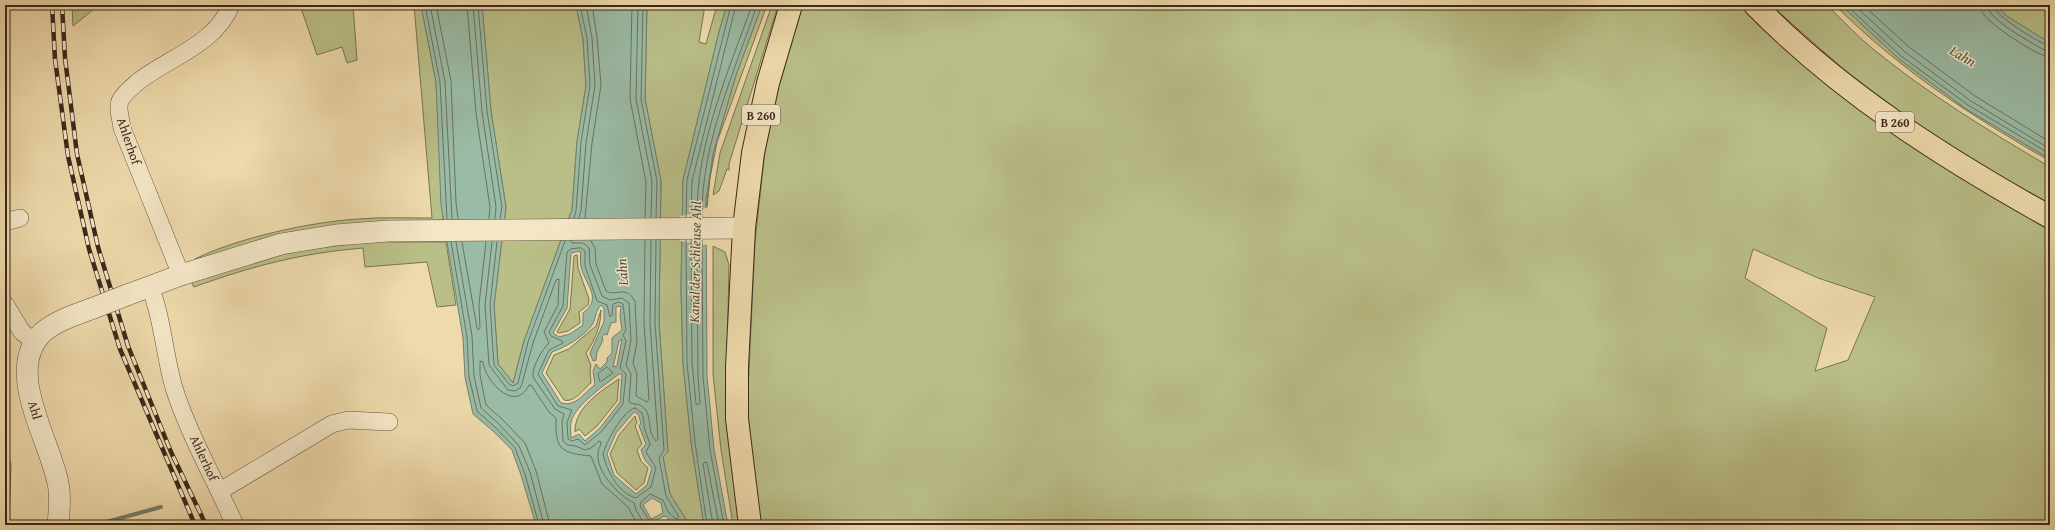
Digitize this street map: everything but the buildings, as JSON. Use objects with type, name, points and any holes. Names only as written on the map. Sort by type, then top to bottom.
[{"type":"main road","name":"B 260","points":[[750,525],[737,419],[736,228],[768,83],[791,5]]},
{"type":"main road","name":"B 260","points":[[1755,5],[1830,74],[1893,120],[1972,173],[2050,217]]},
{"type":"street","name":"Ahlerhof","points":[[181,275],[122,128],[119,111],[120,101],[125,93],[154,69],[204,40],[228,14],[231,5]]},
{"type":"street","points":[[5,304],[22,332],[35,342],[43,332],[59,322],[181,275],[281,244],[336,235],[388,232],[736,228]]},
{"type":"street","name":"Ahlerhof","points":[[150,287],[158,306],[167,358],[183,413],[235,525]]},
{"type":"street","name":"Ahl","points":[[35,342],[27,359],[28,378],[32,401],[58,483],[58,525]]},
{"type":"street","name":"Ahlerhof","points":[[220,491],[332,424],[348,420],[389,422]]},
{"type":"green space","points":[[72,5],[99,5],[73,26]]},
{"type":"green space","points":[[300,5],[353,5],[357,60],[347,63],[342,47],[317,55]]},
{"type":"green space","points":[[414,5],[421,5],[436,82],[443,220],[411,221],[195,259],[231,244],[296,227],[367,218],[432,218]]},
{"type":"green space","points":[[482,5],[576,5],[583,39],[586,86],[577,142],[572,210],[524,341],[513,383],[498,364],[494,305],[506,207],[491,111]]},
{"type":"green space","points":[[647,5],[705,5],[699,42],[706,44],[717,5],[727,5],[683,180],[681,288],[683,363],[691,442],[704,525],[687,525],[685,518],[670,494],[663,457],[668,452],[659,322],[661,181],[645,99]]},
{"type":"green space","points":[[762,5],[767,5],[717,142],[706,208],[713,154],[736,75]]},
{"type":"green space","points":[[772,5],[778,5],[729,164],[729,170],[727,169],[719,191],[713,195],[720,153]]},
{"type":"green space","points":[[800,5],[1742,5],[1812,70],[1887,128],[1967,180],[2050,228],[2050,525],[759,525],[747,414],[755,242],[769,113]],"holes":[[[1753,249],[1818,278],[1875,297],[1848,360],[1815,371],[1827,328],[1745,278]]]},
{"type":"green space","points":[[1771,5],[1827,5],[1867,44],[1894,66],[1937,97],[2050,167],[2050,208],[1908,122],[1851,76]]},
{"type":"green space","points":[[1835,5],[1841,5],[1899,59],[1966,109],[2050,159],[2050,161],[1992,127],[1937,90],[1885,50]]},
{"type":"green space","points":[[1994,5],[2050,5],[2050,43],[2008,17]]},
{"type":"green space","points":[[389,239],[389,242],[446,242],[456,305],[437,307],[427,262],[365,267],[363,248],[298,257],[236,273],[194,287],[190,280],[272,254]]},
{"type":"green space","points":[[713,246],[725,252],[729,265],[727,361],[745,525],[733,525],[721,450],[713,374]]},
{"type":"green space","points":[[577,255],[578,268],[589,299],[588,305],[579,312],[580,323],[568,331],[559,333],[557,332],[570,309],[574,256]]},
{"type":"green space","points":[[601,310],[597,333],[586,353],[591,366],[591,383],[575,398],[564,400],[546,373],[554,355],[569,349],[596,326]]},
{"type":"green space","points":[[619,379],[617,401],[597,426],[585,436],[579,429],[575,432],[579,415],[584,408],[604,389]]},
{"type":"green space","points":[[635,416],[637,423],[635,426],[642,444],[637,450],[641,461],[648,468],[644,483],[636,490],[617,473],[610,454],[619,435]]},
{"type":"green space","points":[[5,449],[11,464],[9,522],[5,522]]},
{"type":"water","name":"Lahn","points":[[421,5],[482,5],[491,111],[506,207],[494,305],[498,364],[513,383],[524,341],[572,210],[577,142],[586,86],[583,39],[576,5],[647,5],[645,99],[661,181],[659,322],[668,452],[663,457],[670,494],[685,518],[687,525],[675,525],[673,521],[670,525],[664,525],[668,522],[668,517],[664,516],[655,521],[657,525],[536,525],[512,450],[473,414],[465,377],[463,338],[441,205],[436,82]],"holes":[[[580,251],[581,267],[591,292],[592,302],[583,313],[583,325],[570,334],[559,337],[553,333],[567,308],[571,253]],[[601,305],[604,308],[604,322],[590,353],[593,361],[596,360],[597,352],[603,340],[602,337],[605,334],[607,335],[611,323],[616,322],[616,307],[621,306],[620,316],[622,330],[612,338],[612,353],[607,358],[607,362],[600,369],[596,364],[593,371],[595,385],[576,401],[567,404],[561,403],[542,373],[552,352],[584,334],[592,325]],[[622,339],[617,366],[613,367],[619,341]],[[619,374],[622,374],[620,402],[600,428],[585,441],[579,434],[571,438],[571,422],[574,415],[592,395]],[[634,412],[638,414],[641,423],[639,426],[646,444],[641,450],[645,460],[652,468],[647,485],[636,494],[614,475],[607,454],[616,433]],[[652,498],[661,503],[663,513],[651,519],[643,505]]]},
{"type":"water","name":"Kanal der Schleuse Ahl","points":[[727,5],[762,5],[736,75],[713,154],[706,199],[707,376],[714,449],[728,525],[704,525],[691,442],[683,363],[681,288],[683,180]]},
{"type":"water","name":"Lahn","points":[[1841,5],[1994,5],[2008,17],[2050,43],[2050,159],[1966,109],[1899,59]]},
{"type":"pier","points":[[708,207],[708,245],[680,241],[680,216],[692,214]]},
{"type":"waterway","points":[[95,525],[161,507]]},
{"type":"railway","points":[[52,5],[55,59],[68,156],[89,249],[120,349],[195,525]]},
{"type":"railway","points":[[62,5],[65,58],[77,154],[98,247],[128,346],[171,452],[206,525]]}]
